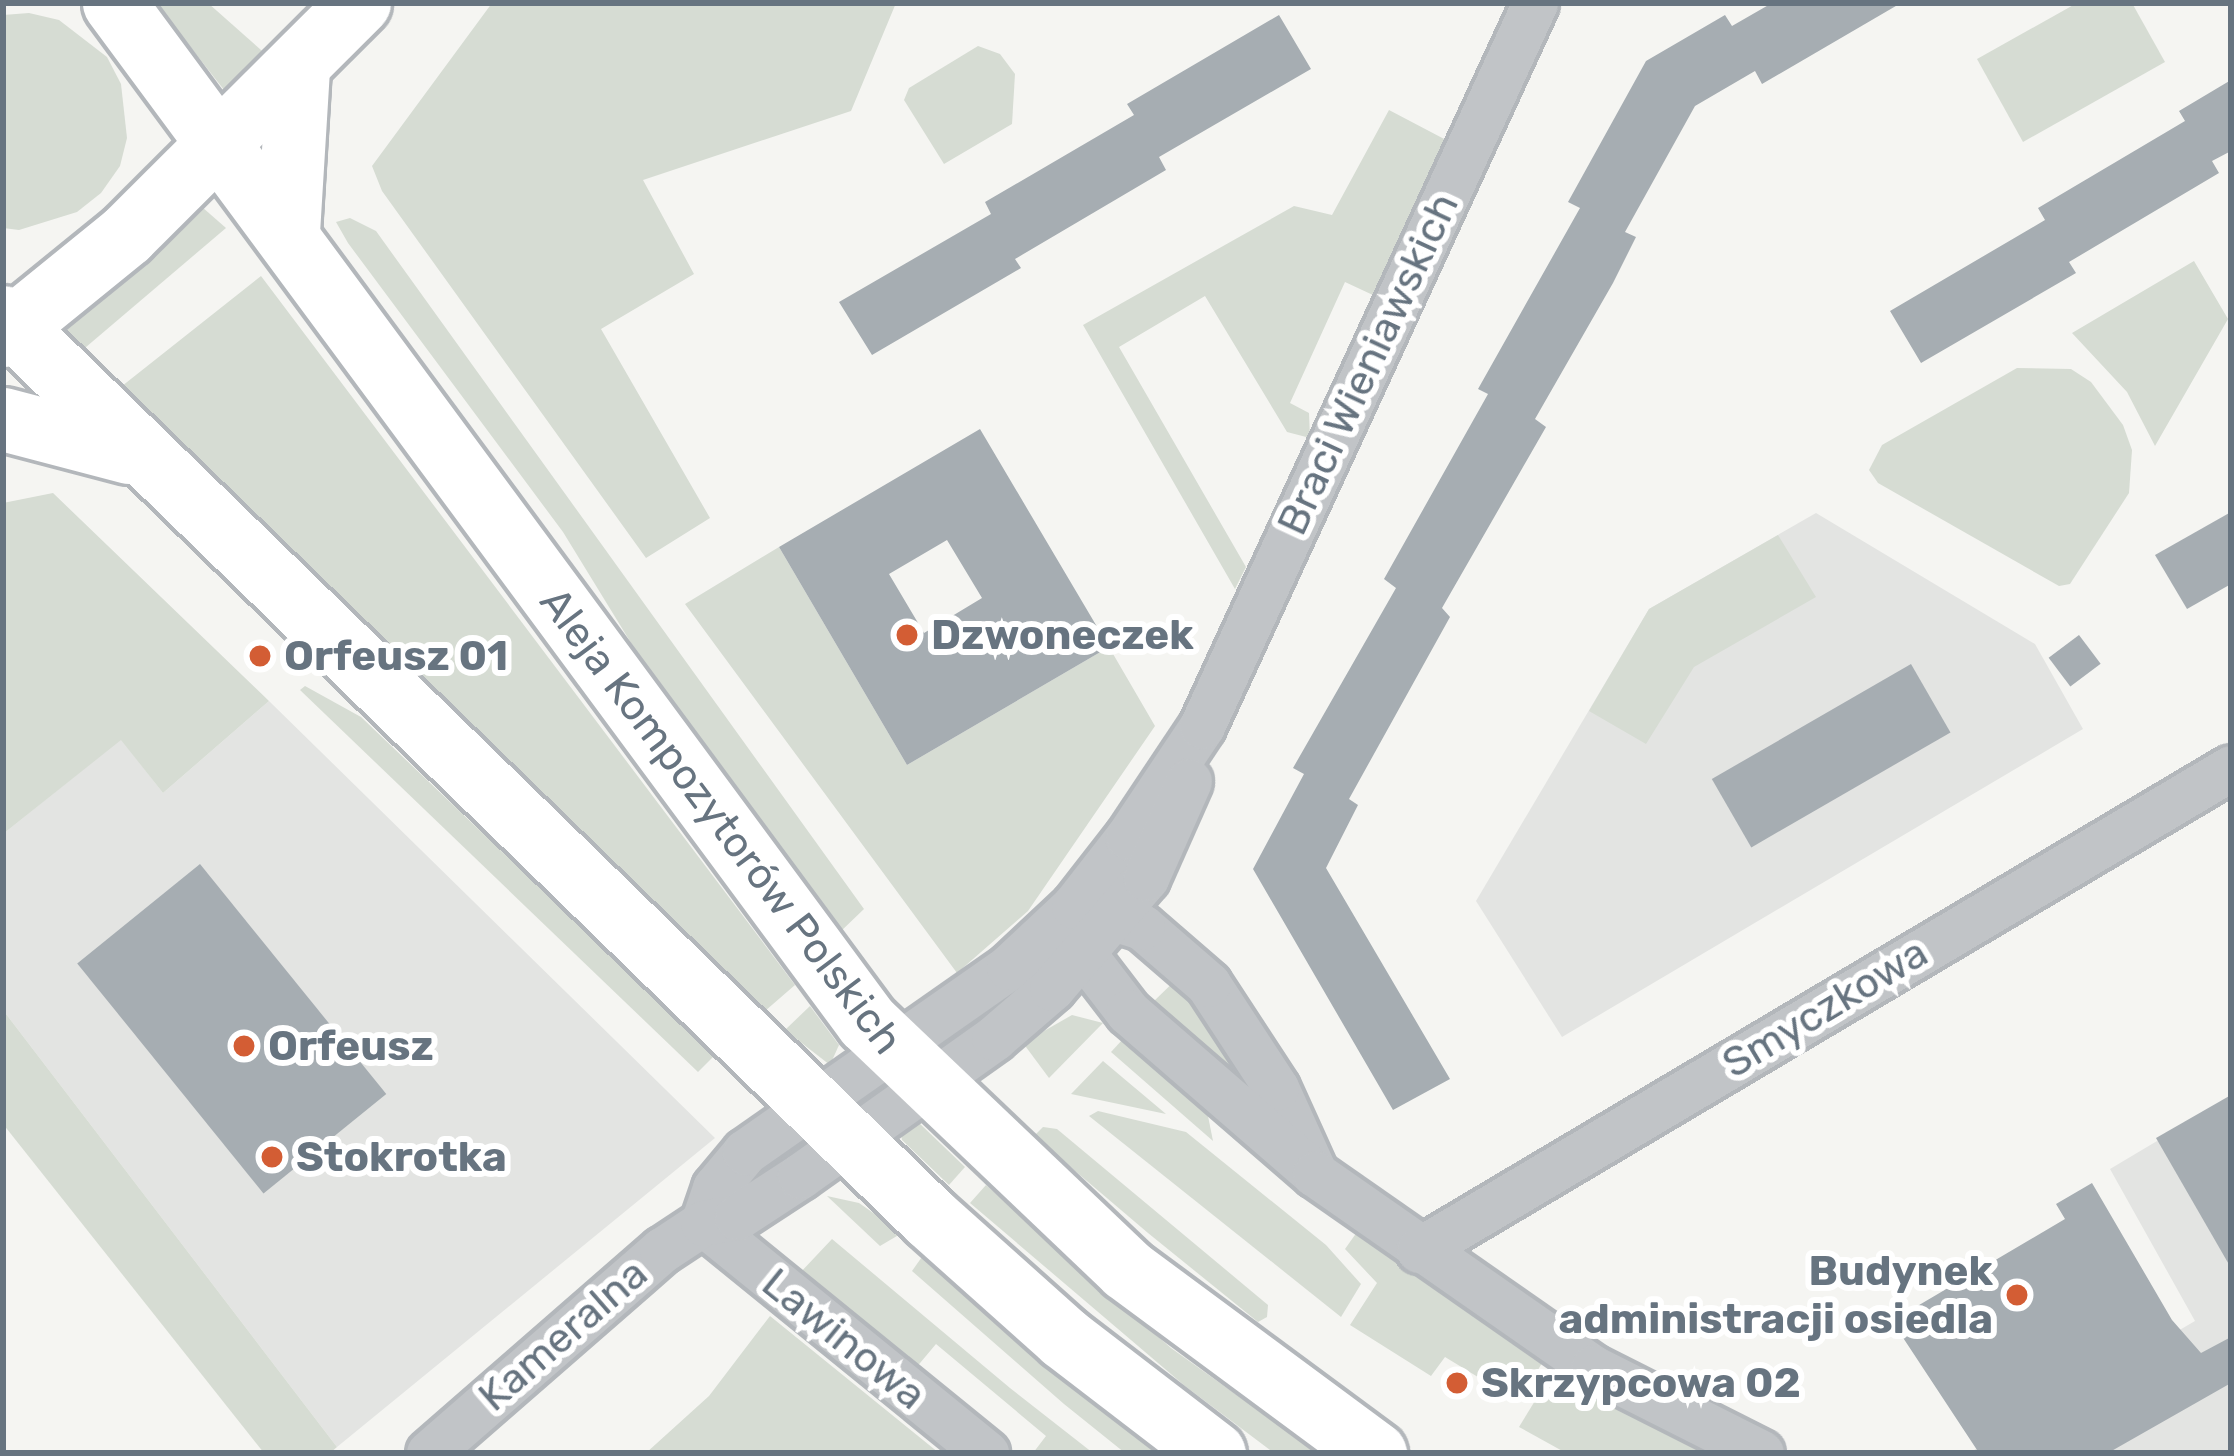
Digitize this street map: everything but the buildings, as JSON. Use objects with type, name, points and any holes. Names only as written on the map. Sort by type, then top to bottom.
[{"type":"street","name":"Aleja Kompozytorów Polskich","points":[[114,3],[222,141],[693,794],[911,1068],[1126,1269],[1375,1453]]},
{"type":"street","points":[[359,3],[126,236],[6,327],[832,1123],[1064,1338],[1214,1453]]},
{"type":"street","name":"Braci Wieniawskich","points":[[911,1068],[1085,956],[1120,914],[1163,845],[1202,726],[1535,3]]},
{"type":"street","points":[[288,232],[298,68]]},
{"type":"street","points":[[3,419],[137,454]]},
{"type":"street","name":"Braci Wieniawskich","points":[[911,1068],[965,1003],[1074,906],[1202,726]]},
{"type":"street","name":"Smyczkowa","points":[[1419,1250],[2231,767]]},
{"type":"street","points":[[1315,1174],[1276,1088],[1217,997],[1183,957],[1120,914],[1074,906],[1085,956],[1162,1049],[1315,1174],[1593,1368],[1761,1453]]},
{"type":"street","name":"Kameralna","points":[[429,1453],[662,1250],[703,1223],[715,1188],[745,1152],[832,1123],[911,1068]]},
{"type":"street","name":"Lawinowa","points":[[703,1223],[986,1453]]},
{"type":"shaded area","points":[[156,3],[208,3],[270,58],[228,95]]},
{"type":"shaded area","points":[[492,3],[896,3],[851,111],[643,180],[694,274],[601,329],[710,518],[646,558],[382,191],[372,166]]},
{"type":"shaded area","points":[[2077,3],[2132,3],[2165,62],[2023,142],[1977,59]]},
{"type":"shaded area","points":[[29,13],[59,20],[107,57],[121,84],[127,138],[120,166],[101,193],[77,212],[19,230],[3,228],[3,15]]},
{"type":"shaded area","points":[[978,46],[1000,54],[1015,74],[1012,124],[944,164],[904,100],[909,88]]},
{"type":"shaded area","points":[[1389,110],[1448,141],[1375,296],[1345,282],[1290,403],[1309,413],[1310,438],[1287,432],[1205,296],[1119,347],[1246,567],[1235,589],[1083,325],[1294,206],[1332,215]]},
{"type":"shaded area","points":[[202,207],[226,228],[79,353],[64,338],[66,324]]},
{"type":"shaded area","points":[[350,218],[376,231],[864,909],[839,933],[674,713],[563,532],[348,243],[336,222]]},
{"type":"shaded area","points":[[2194,261],[2228,319],[2155,446],[2127,392],[2072,333]]},
{"type":"shaded area","points":[[261,276],[795,985],[765,1011],[327,583],[117,390]]},
{"type":"shaded area","points":[[2017,368],[2071,369],[2091,382],[2123,425],[2132,450],[2129,493],[2070,584],[2059,586],[1878,483],[1869,470],[1882,445]]},
{"type":"shaded area","points":[[53,493],[269,701],[163,793],[121,740],[3,834],[3,503]]},
{"type":"shaded area","points":[[1816,513],[2035,644],[2083,729],[1562,1037],[1476,901],[1649,609]]},
{"type":"shaded area","points":[[1778,535],[1816,597],[1694,667],[1646,744],[1589,711],[1649,609]]},
{"type":"shaded area","points":[[779,547],[907,765],[1109,647],[1155,726],[1028,911],[957,973],[685,604]]},
{"type":"shaded area","points":[[305,686],[361,717],[715,1055],[698,1072],[300,690]]},
{"type":"shaded area","points":[[269,701],[715,1138],[337,1447],[3,1010],[3,834],[121,739],[163,793]]},
{"type":"shaded area","points":[[1184,972],[1264,1101],[1157,1012],[1153,1002]]},
{"type":"shaded area","points":[[810,1006],[839,1045],[830,1065],[785,1030]]},
{"type":"shaded area","points":[[3,1010],[337,1447],[330,1453],[264,1453],[3,1124]]},
{"type":"shaded area","points":[[1072,1015],[1103,1023],[1049,1078],[1023,1043]]},
{"type":"shaded area","points":[[1123,1039],[1207,1111],[1213,1141],[1111,1052]]},
{"type":"shaded area","points":[[1103,1061],[1166,1114],[1071,1094]]},
{"type":"shaded area","points":[[2231,1097],[2231,1453],[1969,1453],[2195,1321],[2110,1169]]},
{"type":"shaded area","points":[[1098,1111],[1186,1132],[1326,1245],[1361,1284],[1341,1317],[1089,1116]]},
{"type":"shaded area","points":[[917,1121],[965,1167],[949,1185],[902,1140],[900,1127]]},
{"type":"shaded area","points":[[1043,1127],[1057,1129],[1268,1305],[1267,1317],[1258,1322],[1148,1233],[1034,1136]]},
{"type":"shaded area","points":[[986,1185],[1171,1348],[1318,1453],[1274,1453],[1185,1386],[970,1203]]},
{"type":"shaded area","points":[[827,1196],[859,1203],[902,1233],[880,1246]]},
{"type":"shaded area","points":[[1357,1232],[1545,1358],[1519,1402],[1445,1357],[1431,1376],[1350,1325],[1377,1283],[1345,1249]]},
{"type":"shaded area","points":[[832,1239],[1093,1453],[1033,1453],[1046,1436],[936,1344],[915,1369],[799,1274]]},
{"type":"shaded area","points":[[924,1254],[1045,1363],[1156,1453],[1125,1453],[1064,1404],[912,1271]]},
{"type":"shaded area","points":[[770,1316],[939,1453],[646,1453],[709,1396]]},
{"type":"shaded area","points":[[1557,1365],[1711,1453],[1566,1453],[1519,1427]]},
{"type":"place","name":"Dzwoneczek","points":[[907,635]]},
{"type":"place","name":"Orfeusz 01","points":[[260,656]]},
{"type":"place","name":"Orfeusz","points":[[244,1046]]},
{"type":"place","name":"Stokrotka","points":[[272,1157]]},
{"type":"place","name":"Budynek administracji osiedla","points":[[2017,1295]]},
{"type":"place","name":"Skrzypcowa 02","points":[[1457,1383]]}]
